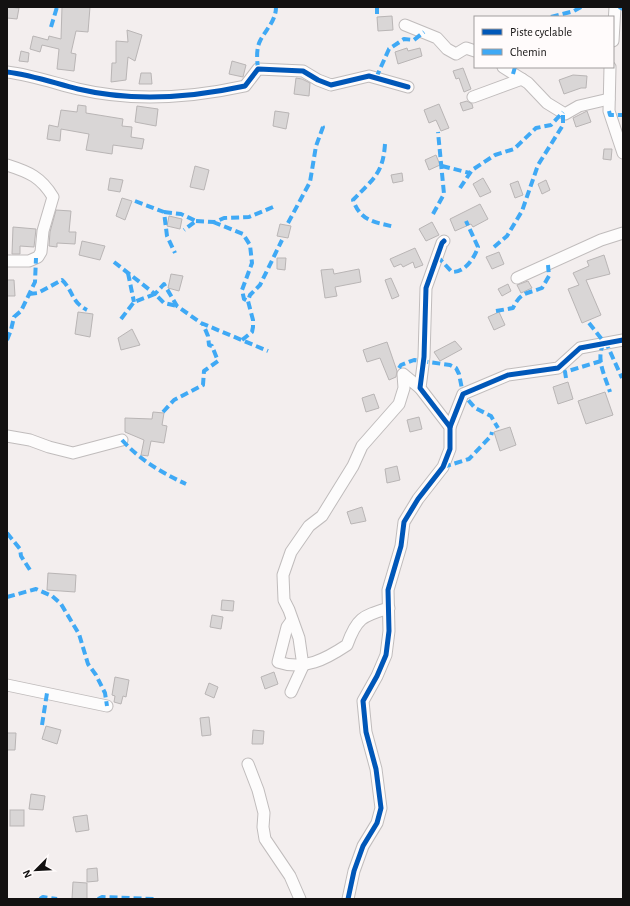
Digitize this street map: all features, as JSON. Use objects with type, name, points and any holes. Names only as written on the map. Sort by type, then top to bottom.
[{"type":"street","points":[[614,24],[615,7]]},
{"type":"street","points":[[405,24],[437,38],[447,49],[456,54],[466,48],[474,51]]},
{"type":"street","points":[[505,68],[522,79],[547,102],[565,114],[579,106],[609,99]]},
{"type":"street","points":[[610,68],[609,111],[623,153]]},
{"type":"street","points":[[7,72],[30,75],[78,89],[114,95],[140,97],[169,97],[207,94],[245,86],[258,69],[303,71],[318,80],[331,85],[369,76],[408,87]]},
{"type":"street","points":[[473,97],[522,79]]},
{"type":"street","points":[[7,165],[34,175],[46,184],[54,197],[43,231],[42,252],[38,257],[29,261],[7,261]]},
{"type":"street","points":[[517,278],[601,240],[623,233]]},
{"type":"street","points":[[420,388],[424,357],[424,318],[427,304],[426,288],[444,241]]},
{"type":"street","points":[[348,899],[354,871],[363,846],[377,823],[381,808],[376,768],[366,732],[363,701],[378,676],[386,655],[389,631],[388,590],[401,546],[404,522],[418,499],[443,467],[450,449],[450,427],[463,394],[508,374],[558,368],[580,348],[623,340]]},
{"type":"street","points":[[291,692],[303,666],[302,649],[284,600],[283,575],[291,552],[309,526],[322,516],[353,466],[362,446],[399,404],[404,388],[403,374],[420,388],[450,427]]},
{"type":"street","points":[[7,436],[30,440],[49,447],[73,453],[122,440]]},
{"type":"street","points":[[292,620],[287,627],[278,662],[286,665],[303,666],[315,663],[347,645],[353,630],[364,616],[389,608]]},
{"type":"street","points":[[7,685],[107,706]]},
{"type":"street","points":[[248,764],[258,790],[264,813],[263,827],[265,839],[290,876],[300,899]]},
{"type":"building","points":[[7,7],[19,8],[17,19],[7,18]]},
{"type":"building","points":[[62,7],[90,7],[88,32],[76,31],[71,53],[76,54],[74,71],[57,69],[59,49],[42,45],[40,52],[30,49],[33,36],[48,40],[49,36],[61,39]]},
{"type":"building","points":[[392,16],[393,30],[378,31],[377,17]]},
{"type":"building","points":[[127,30],[142,35],[135,61],[128,57],[126,80],[111,82],[112,63],[116,63],[116,41],[128,42]]},
{"type":"building","points":[[407,48],[408,51],[420,48],[422,56],[398,64],[395,52]]},
{"type":"building","points":[[21,51],[29,53],[28,62],[19,61]]},
{"type":"building","points":[[232,61],[246,65],[243,77],[229,74]]},
{"type":"building","points":[[463,68],[471,89],[464,92],[459,78],[456,79],[453,71]]},
{"type":"building","points":[[141,73],[151,73],[152,84],[139,84]]},
{"type":"building","points":[[573,75],[587,76],[586,88],[581,88],[564,94],[559,80]]},
{"type":"building","points":[[296,78],[310,83],[309,96],[294,94]]},
{"type":"building","points":[[467,101],[472,104],[473,108],[463,111],[460,103]]},
{"type":"building","points":[[439,104],[449,128],[441,131],[436,120],[429,123],[424,110]]},
{"type":"building","points":[[78,105],[86,106],[86,113],[123,119],[122,126],[132,127],[131,137],[144,139],[142,149],[113,145],[112,154],[86,150],[89,134],[61,129],[60,141],[47,139],[49,125],[58,127],[61,110],[77,112]]},
{"type":"building","points":[[137,106],[158,109],[156,126],[135,122]]},
{"type":"building","points":[[275,111],[289,113],[286,129],[273,126]]},
{"type":"building","points":[[587,111],[591,122],[576,127],[573,118]]},
{"type":"building","points":[[604,149],[612,149],[611,160],[603,159]]},
{"type":"building","points":[[436,155],[440,165],[429,170],[425,160]]},
{"type":"building","points":[[195,166],[209,170],[204,190],[190,187]]},
{"type":"building","points":[[402,173],[403,181],[393,183],[391,175]]},
{"type":"building","points":[[110,178],[123,180],[120,192],[108,190]]},
{"type":"building","points":[[483,178],[491,192],[480,197],[473,184]]},
{"type":"building","points":[[546,180],[550,190],[542,194],[538,184]]},
{"type":"building","points":[[518,181],[523,195],[515,198],[510,184]]},
{"type":"building","points":[[122,198],[132,201],[125,220],[116,216]]},
{"type":"building","points":[[480,204],[488,219],[473,227],[471,224],[455,231],[450,219]]},
{"type":"building","points":[[56,210],[71,211],[69,232],[76,232],[75,244],[57,243],[57,247],[49,246],[50,232]]},
{"type":"building","points":[[169,216],[182,219],[180,229],[167,226]]},
{"type":"building","points":[[432,222],[439,235],[426,241],[419,229]]},
{"type":"building","points":[[280,224],[291,226],[288,238],[277,236]]},
{"type":"building","points":[[13,227],[36,229],[34,247],[20,246],[20,254],[12,254]]},
{"type":"building","points":[[82,241],[105,246],[100,260],[79,255]]},
{"type":"building","points":[[415,248],[423,265],[415,268],[413,262],[403,267],[401,264],[394,267],[390,259]]},
{"type":"building","points":[[499,252],[504,264],[492,269],[486,257]]},
{"type":"building","points":[[604,255],[610,274],[586,280],[601,315],[582,323],[568,289],[579,285],[573,273],[589,266],[587,261]]},
{"type":"building","points":[[277,258],[286,258],[285,270],[277,269]]},
{"type":"building","points":[[333,269],[334,274],[359,269],[361,282],[335,287],[337,296],[325,298],[321,270]]},
{"type":"building","points":[[171,274],[183,276],[179,291],[168,288]]},
{"type":"building","points":[[391,278],[399,296],[392,299],[385,280]]},
{"type":"building","points":[[7,280],[14,280],[15,296],[7,296]]},
{"type":"building","points":[[528,281],[532,288],[521,293],[517,285]]},
{"type":"building","points":[[508,284],[511,291],[502,296],[498,289]]},
{"type":"building","points":[[78,312],[93,314],[90,337],[75,334]]},
{"type":"building","points":[[499,312],[505,325],[494,330],[488,317]]},
{"type":"building","points":[[132,329],[140,345],[121,350],[118,338]]},
{"type":"building","points":[[455,341],[462,349],[440,361],[434,352]]},
{"type":"building","points":[[387,342],[397,371],[396,377],[389,380],[380,358],[367,362],[363,350]]},
{"type":"building","points":[[568,382],[573,399],[558,404],[553,387]]},
{"type":"building","points":[[605,392],[613,415],[586,424],[578,401]]},
{"type":"building","points":[[374,394],[379,408],[366,412],[362,398]]},
{"type":"building","points":[[153,412],[164,413],[162,425],[167,426],[164,443],[151,441],[148,456],[141,455],[144,440],[125,432],[125,418],[152,419]]},
{"type":"building","points":[[419,417],[422,429],[410,432],[407,420]]},
{"type":"building","points":[[510,427],[516,445],[500,451],[494,432]]},
{"type":"building","points":[[397,466],[400,480],[387,483],[385,469]]},
{"type":"building","points":[[362,507],[366,521],[351,524],[347,512]]},
{"type":"building","points":[[48,573],[76,575],[75,592],[47,590]]},
{"type":"building","points":[[222,600],[234,601],[233,611],[221,610]]},
{"type":"building","points":[[212,615],[223,617],[221,629],[210,627]]},
{"type":"building","points":[[274,672],[278,684],[265,689],[261,677]]},
{"type":"building","points":[[115,677],[129,680],[126,697],[123,696],[121,704],[114,702],[115,696],[112,695]]},
{"type":"building","points":[[209,683],[218,687],[214,698],[205,694]]},
{"type":"building","points":[[209,717],[211,735],[202,736],[200,718]]},
{"type":"building","points":[[46,726],[61,730],[57,744],[42,739]]},
{"type":"building","points":[[253,730],[264,731],[263,744],[252,744]]},
{"type":"building","points":[[7,733],[16,733],[15,750],[7,750]]},
{"type":"building","points":[[31,794],[45,796],[43,810],[29,809]]},
{"type":"building","points":[[10,810],[24,810],[24,826],[10,826]]},
{"type":"building","points":[[87,815],[89,830],[76,832],[73,817]]},
{"type":"building","points":[[97,868],[98,881],[87,882],[87,869]]},
{"type":"building","points":[[73,882],[87,883],[87,899],[72,899]]},
{"type":"marked path","points":[[51,27],[57,7]]},
{"type":"marked path","points":[[258,69],[258,47],[262,37],[273,21],[276,7]]},
{"type":"marked path","points":[[377,7],[377,14]]},
{"type":"marked path","points":[[555,16],[574,11],[581,7]]},
{"type":"marked path","points":[[619,7],[623,9]]},
{"type":"marked path","points":[[376,78],[389,49],[404,39],[414,40],[424,32]]},
{"type":"marked path","points":[[513,74],[515,68]]},
{"type":"marked path","points":[[609,111],[610,115],[623,115]]},
{"type":"marked path","points":[[460,188],[472,170],[495,155],[514,149],[536,128],[551,125],[563,112]]},
{"type":"marked path","points":[[494,247],[507,236],[522,211],[538,165],[563,125],[563,112]]},
{"type":"marked path","points":[[288,223],[310,182],[316,146],[323,127],[321,124]]},
{"type":"marked path","points":[[433,214],[444,194],[438,132]]},
{"type":"marked path","points":[[385,144],[382,162],[376,175],[353,200],[360,213],[365,217],[375,222],[395,227]]},
{"type":"marked path","points":[[442,166],[470,173]]},
{"type":"marked path","points":[[135,201],[164,212],[167,236],[175,253]]},
{"type":"marked path","points":[[196,221],[215,222],[224,218],[249,217],[273,207]]},
{"type":"marked path","points":[[164,212],[181,214],[196,221],[184,230]]},
{"type":"marked path","points":[[437,256],[452,272],[461,270],[468,264],[478,247],[466,221]]},
{"type":"marked path","points":[[213,222],[243,234],[250,245],[252,263],[242,290],[244,299],[248,301]]},
{"type":"marked path","points":[[242,340],[252,332],[253,327],[253,320],[248,301],[250,295],[260,285],[282,240]]},
{"type":"marked path","points":[[7,340],[14,317],[21,311],[35,282],[36,258]]},
{"type":"marked path","points":[[114,262],[155,294],[164,284],[177,306],[201,323],[268,351]]},
{"type":"marked path","points":[[496,311],[513,308],[522,296],[528,292],[542,288],[549,276],[548,265]]},
{"type":"marked path","points":[[128,273],[134,302]]},
{"type":"marked path","points":[[29,294],[38,293],[62,280],[75,300],[87,310]]},
{"type":"marked path","points":[[121,319],[134,302],[155,294],[164,303],[177,306]]},
{"type":"marked path","points":[[589,323],[608,347],[622,378]]},
{"type":"marked path","points":[[163,412],[174,400],[203,385],[204,371],[218,361],[212,346],[209,345],[208,336],[203,324]]},
{"type":"marked path","points":[[604,343],[600,355],[602,367],[610,392]]},
{"type":"marked path","points":[[399,368],[401,365],[414,360],[450,365],[456,368],[459,374],[463,394],[475,408],[491,416],[498,428]]},
{"type":"marked path","points":[[566,378],[565,372],[601,361]]},
{"type":"marked path","points":[[443,467],[469,459],[491,436],[492,432]]},
{"type":"marked path","points":[[122,440],[136,454],[168,475],[186,484]]},
{"type":"marked path","points":[[7,533],[20,549],[21,556],[30,570]]},
{"type":"marked path","points":[[7,597],[36,589],[52,596],[61,604],[79,634],[88,664],[96,675],[105,693],[107,706]]},
{"type":"marked path","points":[[42,725],[47,693]]},
{"type":"marked path","points":[[40,899],[43,897],[57,899]]},
{"type":"marked path","points":[[98,899],[102,897],[154,899]]},
{"type":"cycle path","points":[[7,72],[99,93],[141,97],[182,96],[245,86],[258,69],[303,71],[318,80],[331,85],[369,76],[408,87]]},
{"type":"cycle path","points":[[348,899],[354,871],[363,846],[377,823],[381,808],[376,769],[366,732],[363,701],[377,676],[386,655],[389,631],[388,590],[401,546],[404,522],[418,499],[443,467],[450,449],[450,427],[420,388],[424,357],[426,288],[444,241]]},
{"type":"cycle path","points":[[450,427],[463,394],[508,375],[558,368],[580,348],[623,340]]}]
